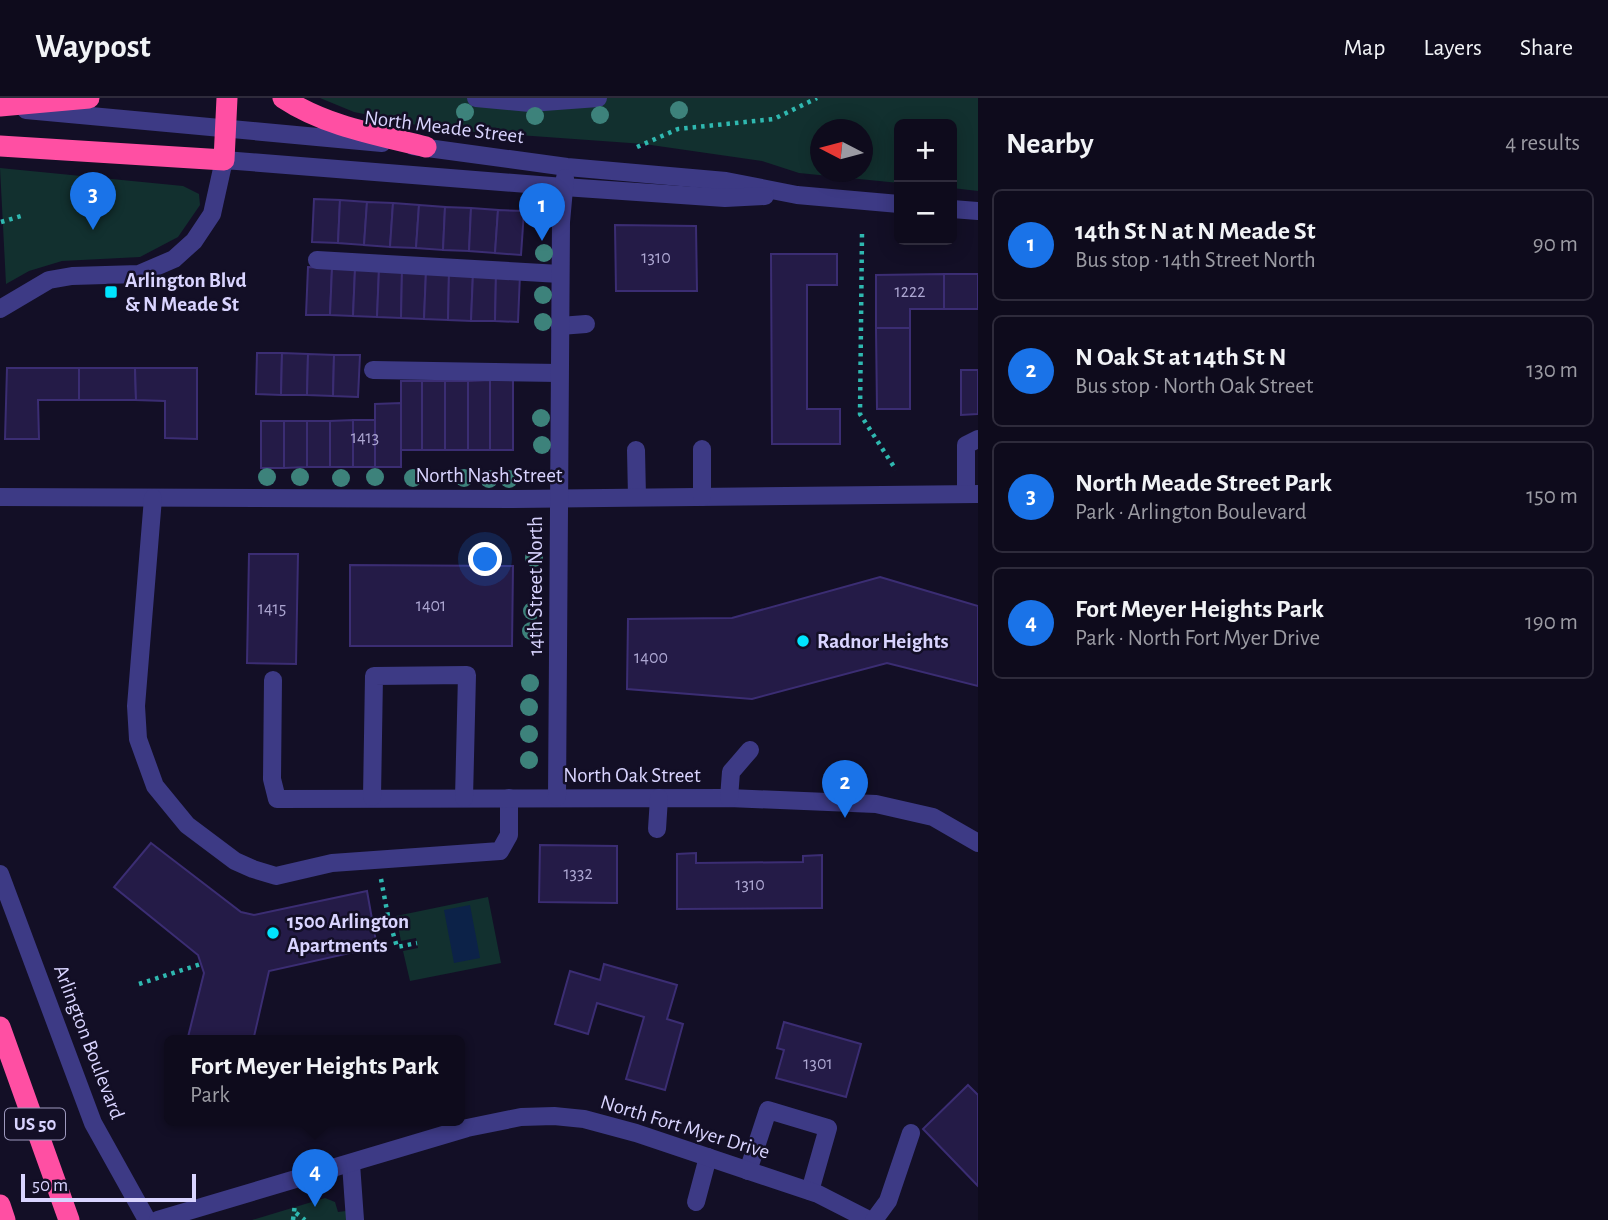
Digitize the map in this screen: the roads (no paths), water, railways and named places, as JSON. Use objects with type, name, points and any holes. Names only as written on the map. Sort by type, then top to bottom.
[{"type":"highway","points":[[0,106],[89,98]]},
{"type":"highway","points":[[223,160],[228,98]]},
{"type":"highway","points":[[283,98],[300,109],[339,125],[426,148]]},
{"type":"highway","name":"North Meade Street","points":[[0,146],[223,160]]},
{"type":"highway","name":"US 50","points":[[0,1027],[69,1220]]},
{"type":"highway","points":[[0,1205],[5,1220]]},
{"type":"street","points":[[475,98],[530,103],[598,98]]},
{"type":"street","name":"North Meade Street","points":[[0,106],[426,148],[567,166],[726,181],[797,195],[894,204]]},
{"type":"street","name":"North Meade Street","points":[[223,160],[725,198],[797,195]]},
{"type":"street","points":[[0,309],[49,280],[72,276],[139,274],[174,259],[194,241],[212,214],[223,160]]},
{"type":"street","name":"14th Street North","points":[[557,797],[559,373],[564,187],[567,166]]},
{"type":"street","points":[[957,209],[978,211]]},
{"type":"street","points":[[317,260],[561,274]]},
{"type":"street","points":[[560,326],[586,324]]},
{"type":"street","points":[[373,370],[559,373]]},
{"type":"street","points":[[972,494],[966,445],[978,439]]},
{"type":"street","points":[[702,449],[702,497]]},
{"type":"street","points":[[636,450],[637,497]]},
{"type":"street","name":"North Nash Street","points":[[0,497],[558,498],[972,494]]},
{"type":"street","points":[[153,498],[136,706],[138,739],[155,786],[187,825],[235,862],[276,876],[332,863],[500,852],[509,835],[509,798]]},
{"type":"street","points":[[372,797],[374,676],[467,675],[464,798]]},
{"type":"street","name":"North Oak Street","points":[[273,680],[272,779],[277,799],[729,798],[876,804],[907,809],[940,820],[978,843]]},
{"type":"street","points":[[729,798],[731,772],[750,750]]},
{"type":"street","points":[[657,829],[659,798]]},
{"type":"street","name":"Arlington Boulevard","points":[[0,874],[93,1123],[148,1220]]},
{"type":"street","points":[[748,1171],[768,1110],[828,1128],[810,1191]]},
{"type":"street","name":"North Fort Myer Drive","points":[[158,1220],[467,1128],[537,1116],[584,1119],[636,1133],[810,1191],[871,1220]]},
{"type":"street","points":[[871,1220],[888,1200],[911,1133]]},
{"type":"street","points":[[695,1202],[708,1157]]},
{"type":"street","points":[[351,1164],[355,1220]]},
{"type":"water","points":[[470,905],[480,958],[454,963],[444,910]]},
{"type":"place","name":"North Meade Street Park","points":[[93,230]]},
{"type":"place","name":"14th St N at N Meade St","points":[[542,241]]},
{"type":"place","name":"Arlington Blvd & N Meade St","points":[[111,292]]},
{"type":"place","name":"Radnor Heights","points":[[803,641]]},
{"type":"place","name":"N Oak St at 14th St N","points":[[845,818]]},
{"type":"place","name":"1500 Arlington Apartments","points":[[273,933]]},
{"type":"place","name":"Fort Meyer Heights Park","points":[[315,1207]]}]
